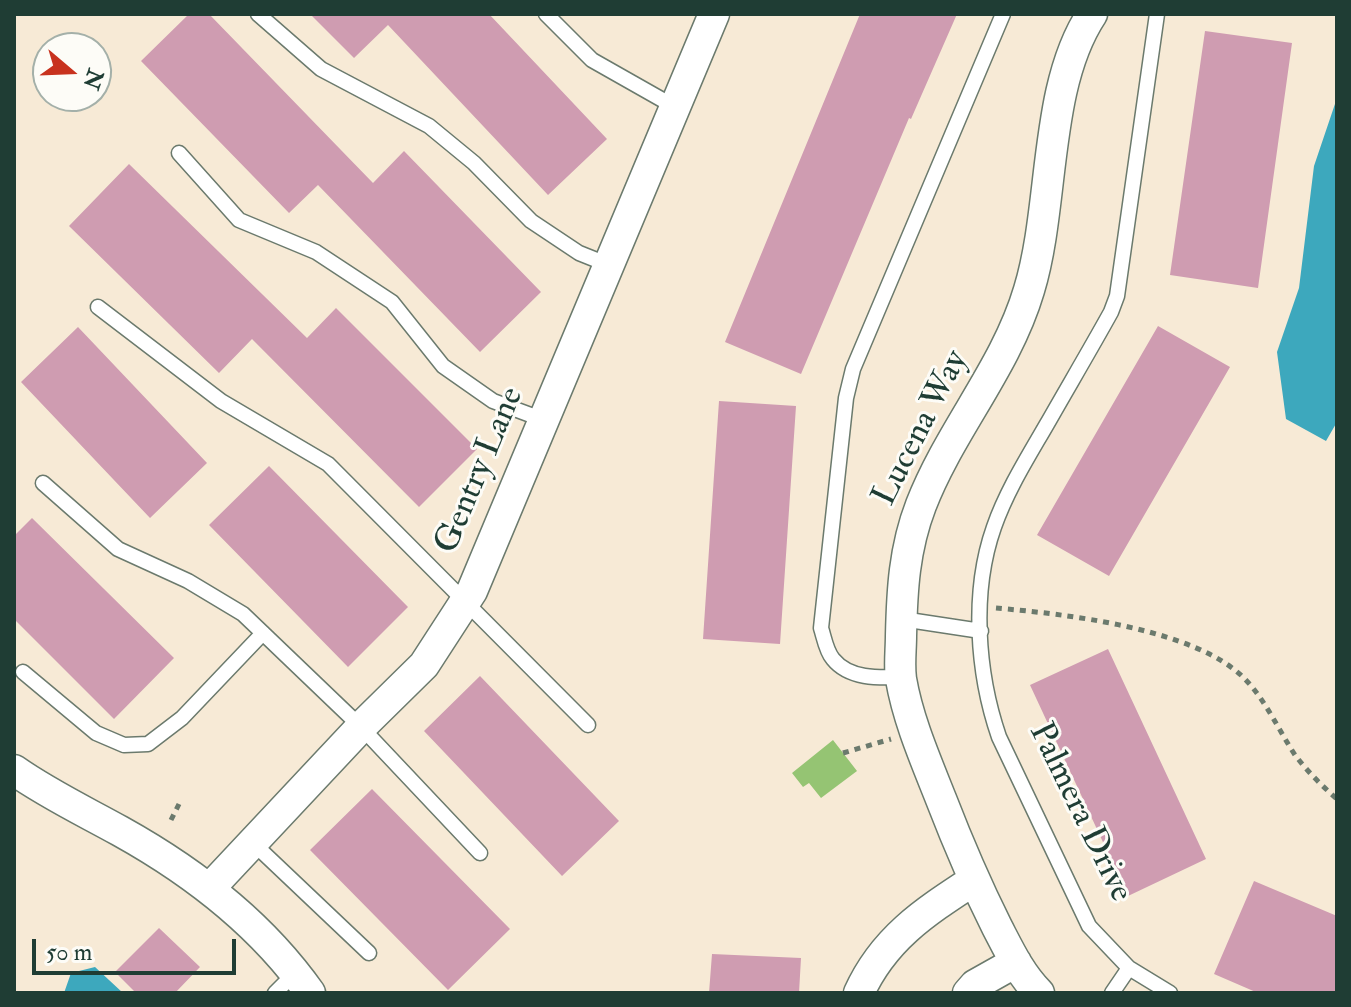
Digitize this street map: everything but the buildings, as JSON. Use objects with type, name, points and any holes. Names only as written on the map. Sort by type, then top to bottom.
[{"type":"street","name":"Gentry Lane","points":[[210,888],[361,727],[424,665],[472,591],[714,14]]},
{"type":"street","name":"Lucena Way","points":[[974,880],[921,748],[901,677],[904,565],[921,505],[938,467],[1006,350],[1031,286],[1060,106],[1071,59],[1092,14]]},
{"type":"street","points":[[14,770],[63,802],[120,831],[210,888],[293,987]]},
{"type":"street","points":[[859,993],[867,975],[897,935],[974,880],[1016,962],[1039,993]]},
{"type":"street","points":[[968,993],[975,985],[1016,962]]},
{"type":"lane","points":[[258,14],[321,69],[429,126],[474,163],[531,221],[579,253],[609,265]]},
{"type":"lane","points":[[546,14],[592,60],[675,107]]},
{"type":"lane","points":[[901,677],[876,678],[843,669],[831,657],[821,628],[846,398],[853,369],[1003,14]]},
{"type":"lane","name":"Palmera Drive","points":[[1157,14],[1117,296],[1111,312],[1014,481],[994,528],[985,565],[981,631],[982,667],[989,709],[999,737],[1089,926],[1129,968],[1170,993]]},
{"type":"lane","points":[[179,153],[239,220],[316,252],[392,302],[443,366],[493,401],[544,420]]},
{"type":"lane","points":[[98,307],[221,401],[328,464],[588,725]]},
{"type":"lane","points":[[43,483],[118,549],[188,581],[243,614],[361,727],[480,853]]},
{"type":"lane","points":[[902,619],[981,631]]},
{"type":"lane","points":[[23,672],[96,733],[124,745],[148,744],[182,718],[263,633]]},
{"type":"lane","points":[[253,843],[369,953]]},
{"type":"lane","points":[[1112,993],[1129,968]]},
{"type":"path","points":[[995,608],[1045,612],[1158,634],[1221,660],[1243,677],[1265,702],[1296,755],[1337,799]]},
{"type":"path","points":[[843,753],[900,736]]},
{"type":"path","points":[[171,820],[179,804]]},
{"type":"green space","points":[[833,740],[857,771],[821,798],[809,783],[803,787],[792,773]]},
{"type":"water","points":[[1337,98],[1337,422],[1326,441],[1286,419],[1277,352],[1299,288],[1314,166]]},
{"type":"water","points":[[95,967],[123,993],[64,993],[71,973]]}]
